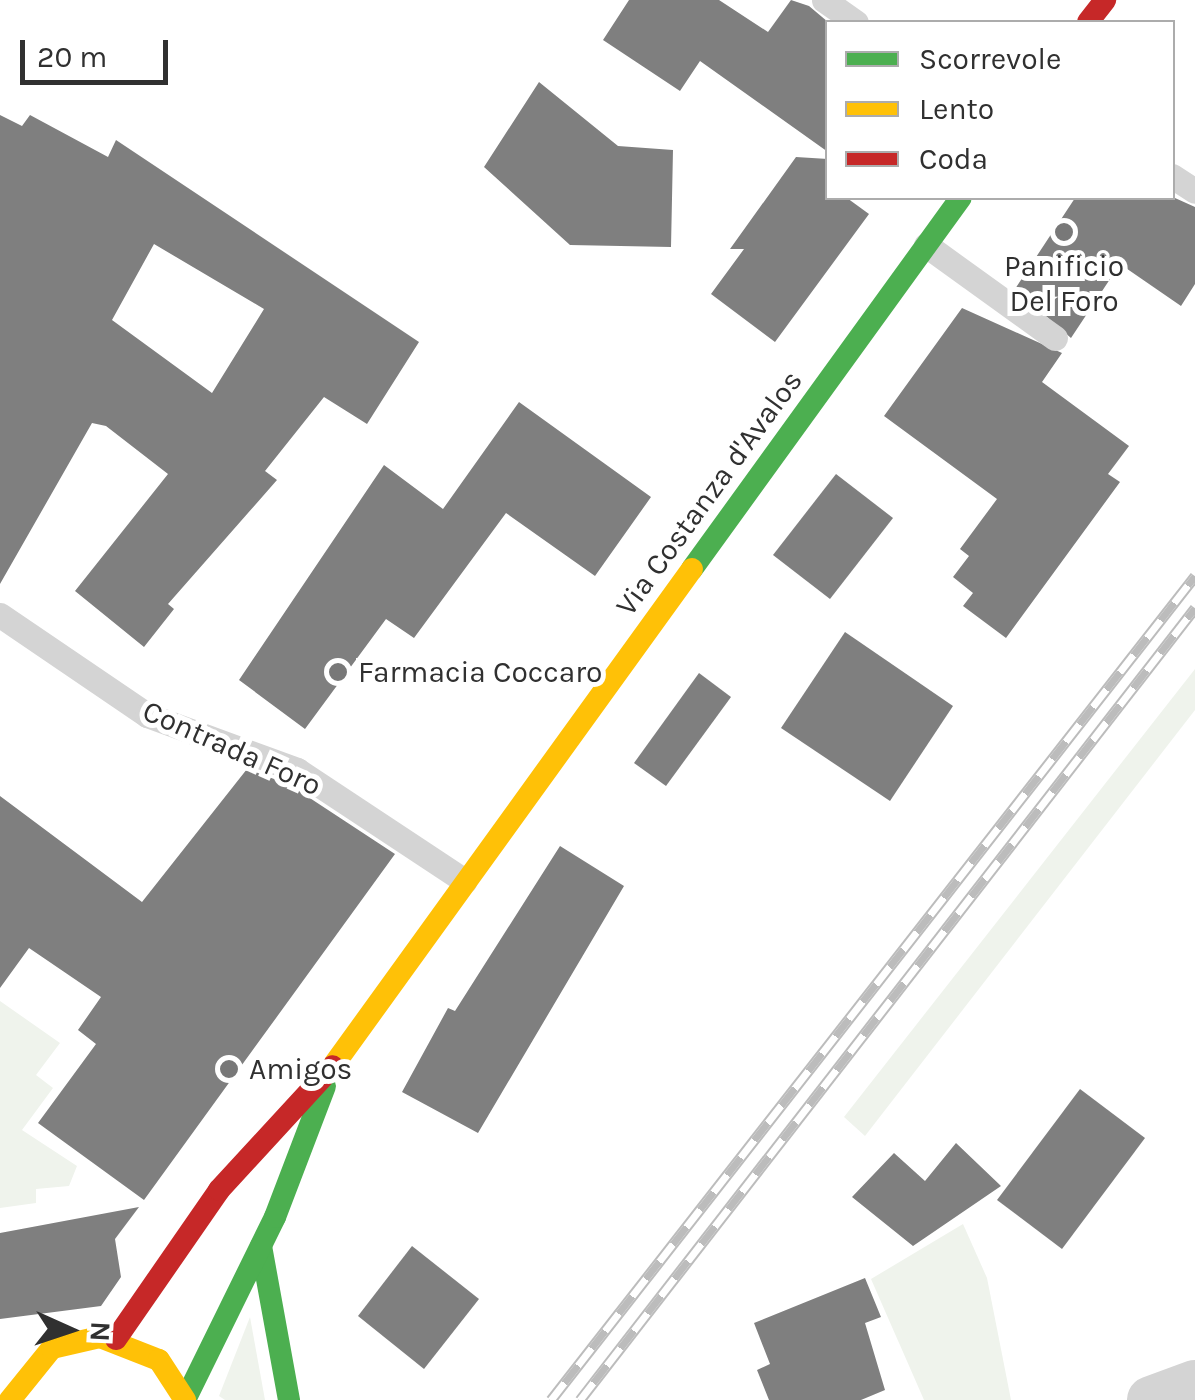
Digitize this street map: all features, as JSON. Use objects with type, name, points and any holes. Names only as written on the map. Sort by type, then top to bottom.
[{"type":"main road","name":"Via Costanza d'Avalos","points":[[116,1339],[220,1190],[331,1069],[959,200]]},
{"type":"main road","name":"Via Costanza d'Avalos","points":[[185,1400],[261,1246],[331,1069]]},
{"type":"main road","points":[[261,1246],[289,1400]]},
{"type":"main road","points":[[0,1363],[38,1358],[83,1338],[116,1339],[158,1360],[185,1400]]},
{"type":"main road","points":[[10,1400],[38,1358]]},
{"type":"street","points":[[1151,1400],[1195,1384]]},
{"type":"lane","points":[[824,0],[853,20]]},
{"type":"lane","points":[[926,244],[1055,338]]},
{"type":"lane","name":"Contrada Foro","points":[[0,616],[147,715],[296,770],[464,882]]},
{"type":"shaded area","points":[[1195,669],[1195,710],[865,1136],[844,1117]]},
{"type":"shaded area","points":[[0,1001],[60,1043],[36,1075],[53,1088],[22,1130],[77,1166],[69,1186],[36,1189],[36,1203],[0,1208]]},
{"type":"shaded area","points":[[963,1224],[987,1278],[1011,1400],[924,1400],[871,1279]]},
{"type":"shaded area","points":[[250,1317],[265,1400],[225,1400],[219,1396]]},
{"type":"building","points":[[629,0],[719,0],[768,32],[791,0],[809,6],[826,20],[825,150],[700,61],[680,91],[603,40]]},
{"type":"building","points":[[539,82],[618,146],[673,150],[671,247],[570,245],[484,167]]},
{"type":"building","points":[[0,115],[22,126],[30,115],[108,157],[116,140],[419,342],[367,424],[324,397],[265,471],[277,480],[168,604],[174,609],[144,647],[75,591],[168,474],[106,426],[92,423],[0,584]],"holes":[[[154,244],[264,309],[212,393],[112,320]]]},
{"type":"building","points":[[796,157],[825,159],[825,200],[850,200],[869,214],[775,342],[711,294],[744,249],[730,249]]},
{"type":"building","points":[[1175,198],[1195,207],[1195,284],[1181,306],[1120,264],[1071,338],[1015,289],[1074,200]]},
{"type":"building","points":[[962,308],[1062,353],[1042,382],[1129,446],[1108,474],[1120,482],[1006,638],[963,606],[973,593],[953,577],[969,556],[960,549],[997,499],[884,416]]},
{"type":"building","points":[[519,402],[651,497],[595,576],[506,513],[414,638],[386,619],[305,729],[239,680],[384,465],[443,509]]},
{"type":"building","points":[[836,474],[893,518],[830,599],[773,555]]},
{"type":"building","points":[[845,632],[953,706],[890,801],[781,728]]},
{"type":"building","points":[[699,673],[731,697],[666,786],[634,763]]},
{"type":"building","points":[[247,769],[290,785],[395,854],[144,1200],[38,1123],[96,1044],[78,1030],[101,997],[29,948],[0,988],[0,796],[142,902]]},
{"type":"building","points":[[560,846],[624,886],[478,1133],[402,1092],[448,1008],[455,1011]]},
{"type":"building","points":[[1080,1089],[1145,1138],[1062,1249],[997,1200]]},
{"type":"building","points":[[956,1143],[1001,1186],[913,1246],[852,1197],[894,1153],[925,1181]]},
{"type":"building","points":[[139,1207],[115,1239],[121,1277],[101,1306],[0,1319],[0,1233]]},
{"type":"building","points":[[412,1246],[479,1299],[424,1369],[358,1316]]},
{"type":"building","points":[[865,1278],[881,1317],[865,1323],[885,1390],[861,1400],[769,1400],[757,1370],[770,1364],[754,1323]]},
{"type":"railway","points":[[551,1400],[1195,576]]},
{"type":"railway","points":[[580,1400],[1195,608]]},
{"type":"traffic: fast","points":[[692,569],[960,200]]},
{"type":"traffic: fast","points":[[185,1400],[275,1217],[325,1086]]},
{"type":"traffic: fast","points":[[261,1246],[289,1400]]},
{"type":"traffic: slow","points":[[333,1066],[692,569]]},
{"type":"traffic: slow","points":[[10,1400],[52,1348],[100,1337],[159,1360],[185,1400]]},
{"type":"traffic: jam","points":[[1090,20],[1105,0]]},
{"type":"traffic: jam","points":[[116,1339],[219,1190],[333,1066]]},
{"type":"place","name":"Panificio Del Foro","points":[[1064,232]]},
{"type":"place","name":"Farmacia Coccaro","points":[[338,672]]},
{"type":"place","name":"Amigos","points":[[229,1069]]}]
